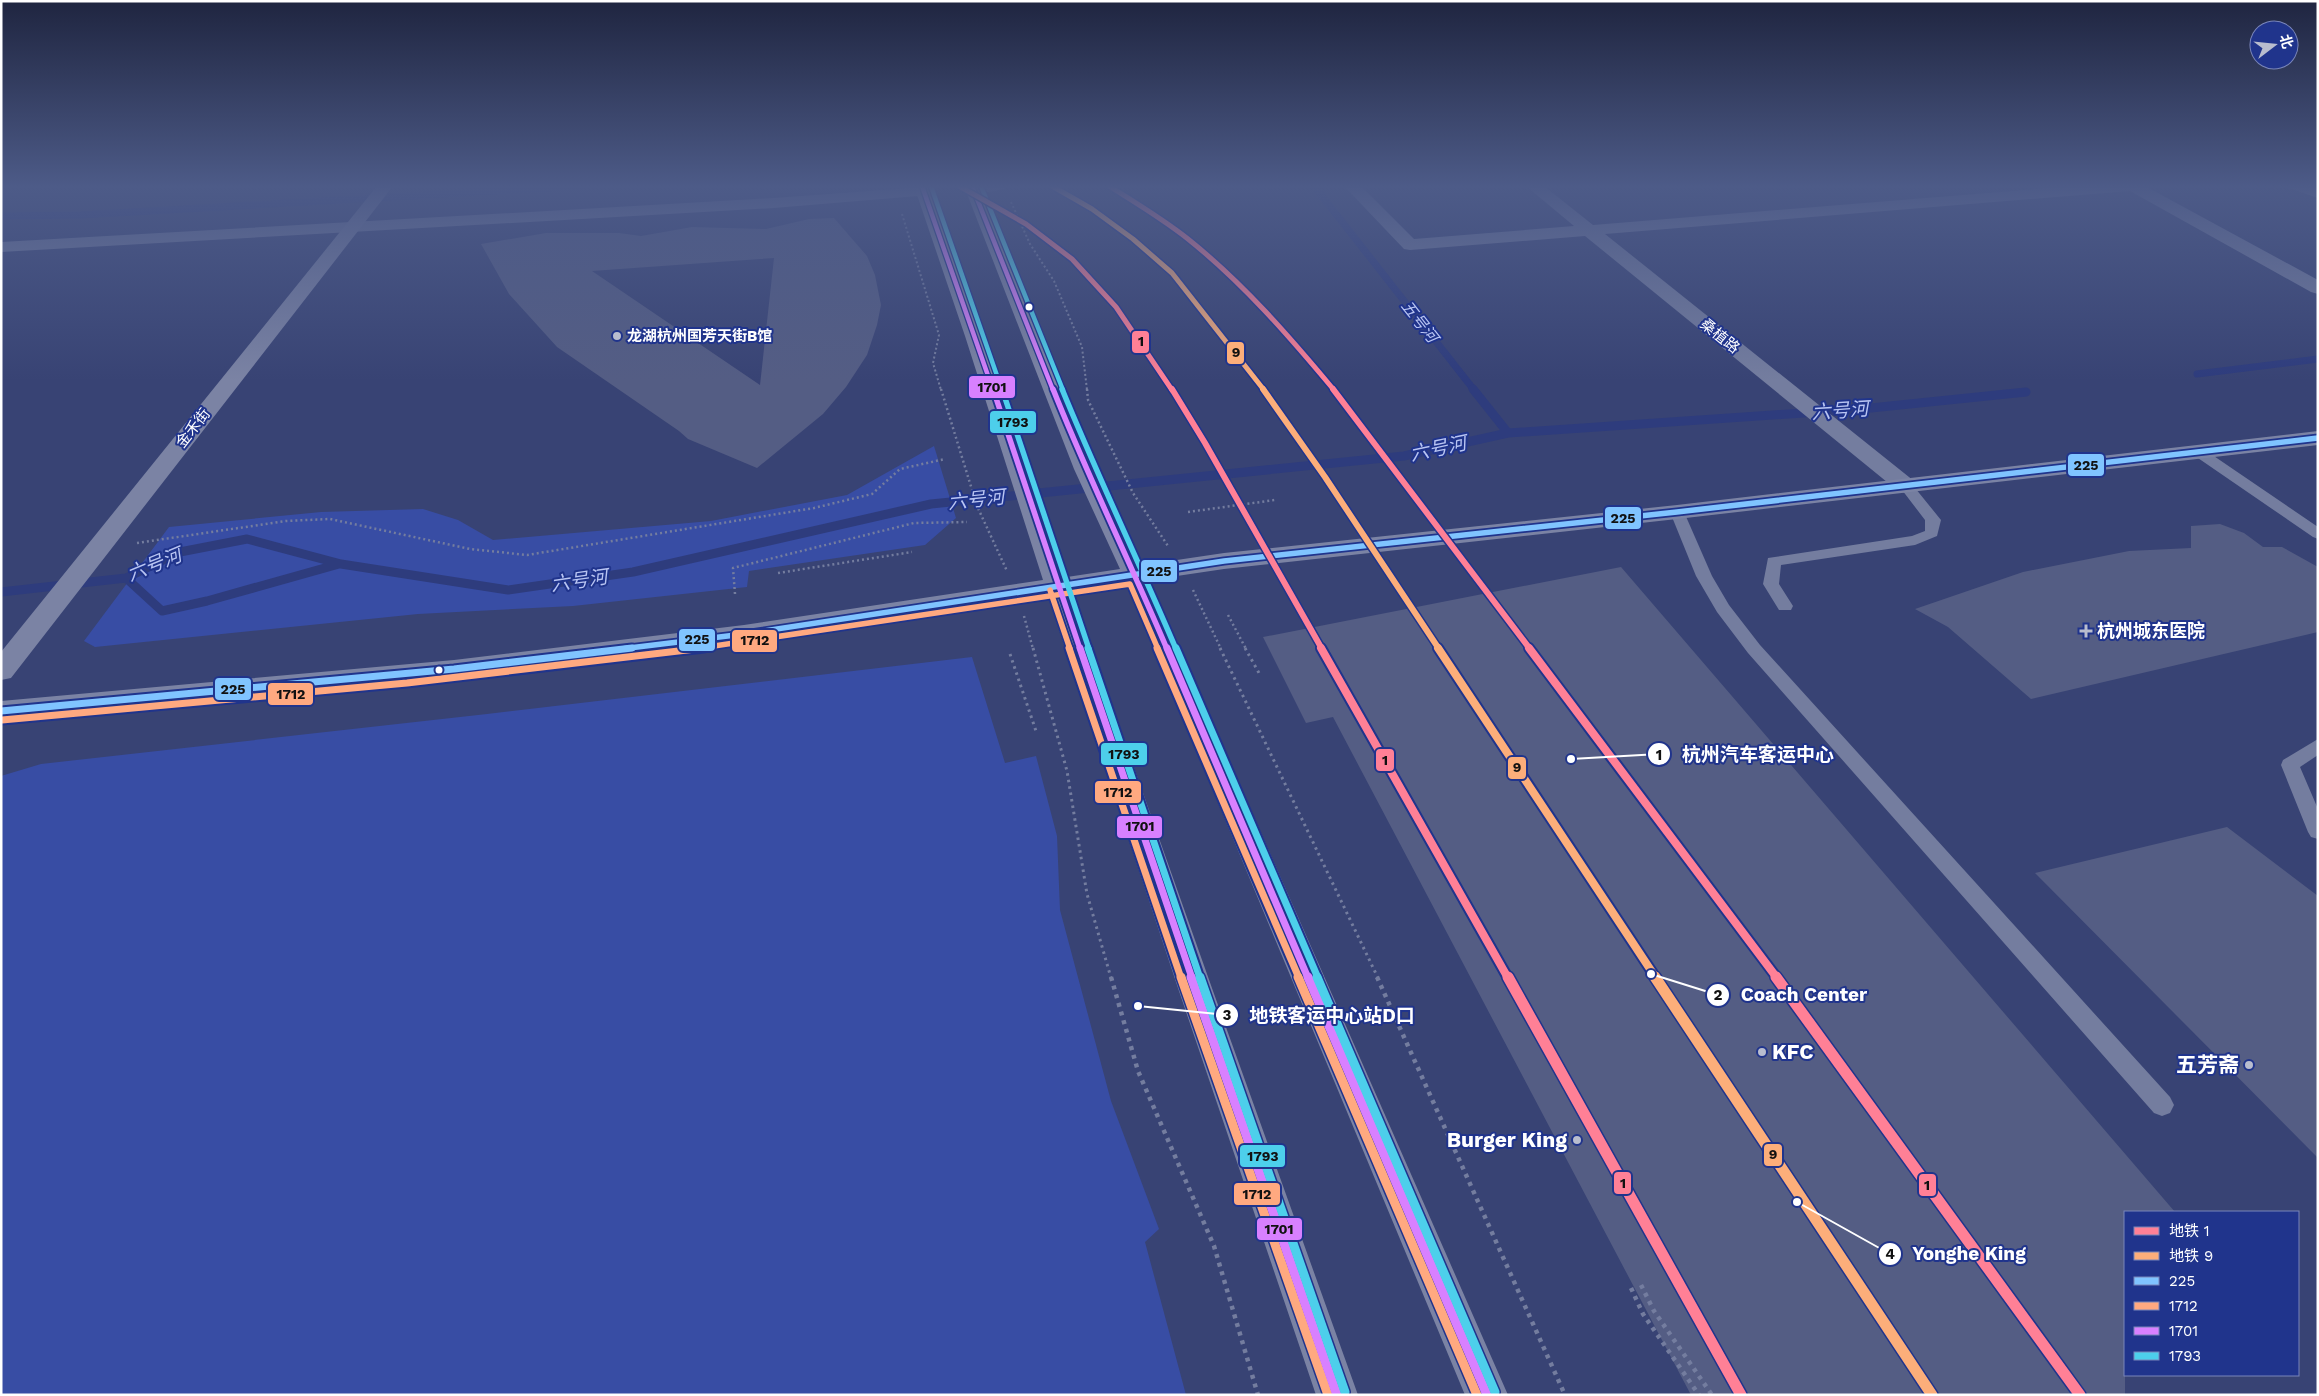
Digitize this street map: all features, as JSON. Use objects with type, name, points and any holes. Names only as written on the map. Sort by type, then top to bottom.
[{"type":"main road","name":"桑植路","points":[[1616,251],[1906,486]]},
{"type":"main road","points":[[2252,251],[2318,288]]},
{"type":"street","name":"金禾街","points":[[1,671],[332,251]]},
{"type":"street","points":[[945,251],[1032,503],[1058,587],[1194,990],[1337,1395]]},
{"type":"street","points":[[998,251],[1085,469],[1135,574],[1486,1395]]},
{"type":"street","points":[[1,711],[454,669],[744,634],[1182,568],[2318,438]]},
{"type":"lane","points":[[2200,453],[2318,534]]},
{"type":"lane","points":[[1785,606],[1771,584],[1774,561],[1915,540],[1932,533],[1933,520],[1906,486]]},
{"type":"lane","points":[[1677,512],[1704,576],[1723,608],[1754,649],[2162,1105]]},
{"type":"lane","points":[[2318,746],[2290,765],[2318,832]]},
{"type":"path","points":[[913,251],[939,335],[933,363],[978,506],[1017,593],[1067,771],[1087,894],[1138,1071],[1214,1246],[1258,1395]]},
{"type":"path","points":[[1035,251],[1054,281],[1082,347],[1088,400],[1133,493],[1182,568],[1396,1016],[1566,1395]]},
{"type":"path","points":[[136,543],[286,521],[330,519],[470,549],[527,556],[814,508],[872,494],[900,469],[945,459]]},
{"type":"path","points":[[1188,512],[1275,500]]},
{"type":"path","points":[[735,594],[733,568],[914,523],[967,522]]},
{"type":"path","points":[[778,574],[912,552]]},
{"type":"path","points":[[1228,614],[1259,673]]},
{"type":"path","points":[[1010,654],[1037,734]]},
{"type":"path","points":[[1641,1285],[1654,1311],[1712,1395]]},
{"type":"path","points":[[1630,1288],[1643,1314],[1699,1395]]},
{"type":"shaded area","points":[[934,446],[956,518],[925,545],[749,571],[747,587],[573,606],[418,614],[95,647],[84,641],[169,527],[321,512],[423,509],[458,520],[493,540],[711,521],[847,495]]},
{"type":"shaded area","points":[[972,657],[1005,763],[1036,756],[1057,836],[1060,910],[1111,1101],[1159,1229],[1145,1242],[1186,1395],[1,1395],[1,776],[41,764]]},
{"type":"building","name":"龙湖杭州国芳天街B馆","points":[[485,251],[863,251],[867,256],[875,275],[881,305],[877,325],[867,355],[846,387],[823,414],[757,468],[688,439],[557,347],[509,294]],"holes":[[[774,258],[760,385],[592,271]]]},
{"type":"building","points":[[2220,524],[2244,533],[2263,547],[2282,547],[2318,567],[2318,632],[2031,699],[1948,627],[1915,609],[2023,572],[2129,551],[2191,548],[2191,526]]},
{"type":"building","points":[[1621,567],[2174,1211],[2124,1211],[2125,1395],[1691,1395],[1333,717],[1306,723],[1263,637]]},
{"type":"building","points":[[2227,827],[2318,896],[2318,1158],[2035,873]]},
{"type":"waterway","name":"五号河","points":[[1365,251],[1474,390]]},
{"type":"waterway","points":[[2197,374],[2318,359]]},
{"type":"waterway","name":"五号河","points":[[1473,389],[1508,433]]},
{"type":"waterway","name":"六号河","points":[[1508,433],[1861,409],[2026,392]]},
{"type":"waterway","name":"六号河","points":[[126,578],[180,552],[247,539],[341,564],[508,590],[633,572],[931,504],[1404,456],[1508,433]]},
{"type":"waterway","points":[[126,578],[162,611],[207,601],[339,564]]},
{"type":"waterway","name":"六号河","points":[[1,592],[126,578]]},
{"type":"metro line","name":"1","points":[[1062,251],[1072,259],[1116,307],[1154,360],[1205,443],[1491,947],[1741,1395]]},
{"type":"metro line","name":"9","points":[[1147,251],[1172,273],[1252,373],[1325,477],[1932,1395]]},
{"type":"metro line","name":"1","points":[[1203,251],[1275,322],[1353,413],[1730,914],[2080,1395]]},
{"type":"transit line","name":"1701","points":[[945,251],[1161,890],[1337,1395]]},
{"type":"transit line","name":"1793","points":[[954,251],[1169,888],[1345,1392]]},
{"type":"transit line","name":"1701","points":[[998,251],[1085,469],[1135,574],[1487,1395]]},
{"type":"transit line","name":"1793","points":[[1007,251],[1093,465],[1143,571],[1495,1392]]},
{"type":"transit line","name":"225","points":[[1,711],[454,669],[744,634],[1224,561],[1677,512],[2318,438]]},
{"type":"transit line","name":"1712","points":[[2,720],[340,689],[542,668],[689,650],[1130,584],[1477,1395]]},
{"type":"transit line","name":"1712","points":[[1050,590],[1186,993],[1328,1395]]},
{"type":"place","name":"龙湖杭州国芳天街B馆","points":[[617,336]]},
{"type":"place","name":"杭州城东医院","points":[[2086,631]]},
{"type":"place","name":"杭州汽车客运中心","points":[[1571,759]]},
{"type":"place","name":"Coach Center","points":[[1651,974]]},
{"type":"place","name":"地铁客运中心站D口","points":[[1138,1006]]},
{"type":"place","name":"KFC","points":[[1762,1052]]},
{"type":"place","name":"五芳斋","points":[[2249,1065]]},
{"type":"place","name":"Burger King","points":[[1577,1140]]},
{"type":"place","name":"Yonghe King","points":[[1797,1202]]}]
